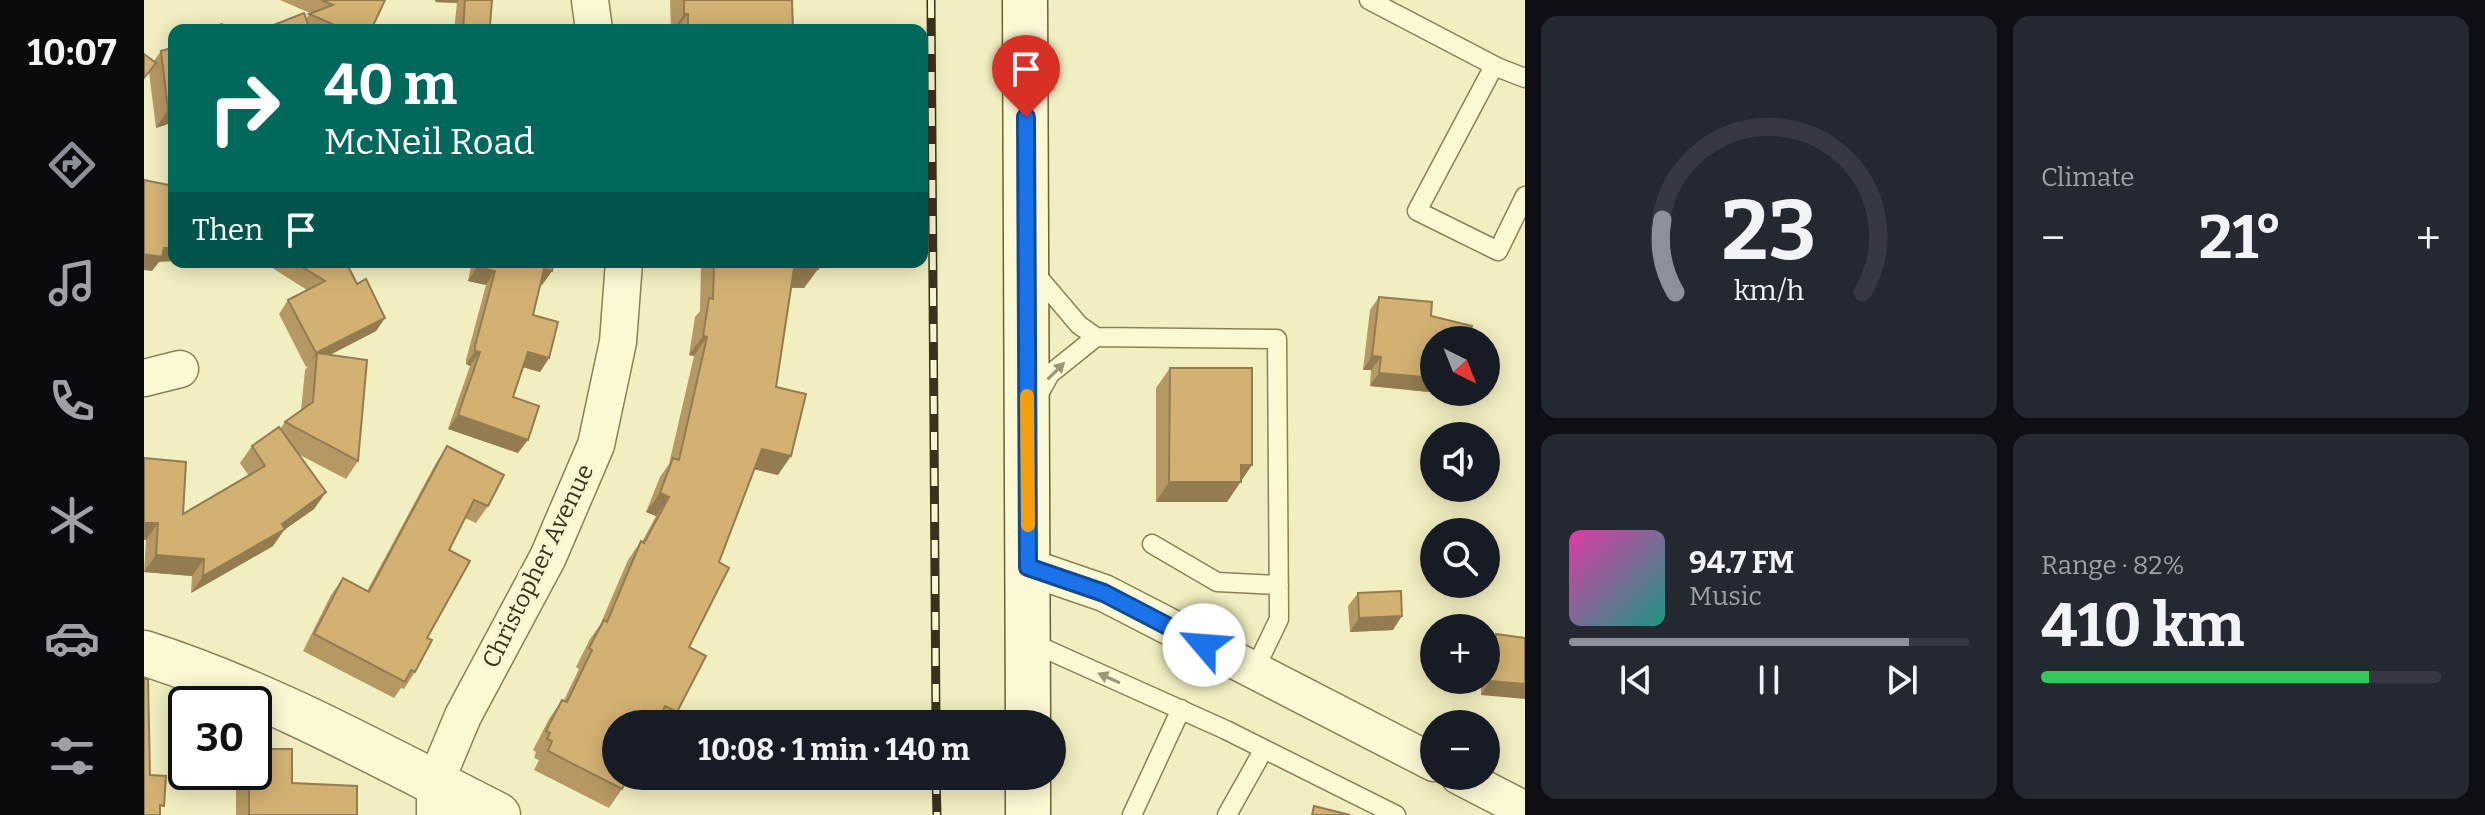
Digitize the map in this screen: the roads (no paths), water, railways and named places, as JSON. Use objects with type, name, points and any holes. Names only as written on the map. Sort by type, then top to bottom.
[{"type":"main road","points":[[1025,0],[1028,710]]},
{"type":"main road","points":[[144,653],[256,693],[288,711],[346,734],[435,799],[498,815]]},
{"type":"main road","points":[[1028,790],[1028,815]]},
{"type":"street","points":[[590,0],[593,24]]},
{"type":"street","name":"Christopher Avenue","points":[[435,799],[463,716],[548,557],[587,469],[618,342],[624,268]]},
{"type":"street","points":[[144,378],[180,369]]},
{"type":"street","points":[[1028,567],[1104,593],[1420,756]]},
{"type":"street","points":[[1486,790],[1525,810]]},
{"type":"lane","points":[[1369,0],[1499,68]]},
{"type":"lane","points":[[1525,78],[1494,66],[1417,211],[1498,251],[1525,196]]},
{"type":"lane","points":[[1026,263],[1079,325],[1096,337],[1277,339],[1279,619],[1254,671]]},
{"type":"lane","points":[[1027,414],[1050,374],[1096,337]]},
{"type":"lane","points":[[1152,544],[1217,582],[1279,585]]},
{"type":"lane","points":[[1028,641],[1181,709],[1396,815]]},
{"type":"lane","points":[[1132,815],[1181,709]]},
{"type":"lane","points":[[1227,815],[1264,749]]},
{"type":"railway","points":[[931,0],[936,710]]},
{"type":"railway","points":[[936,790],[937,815]]}]
